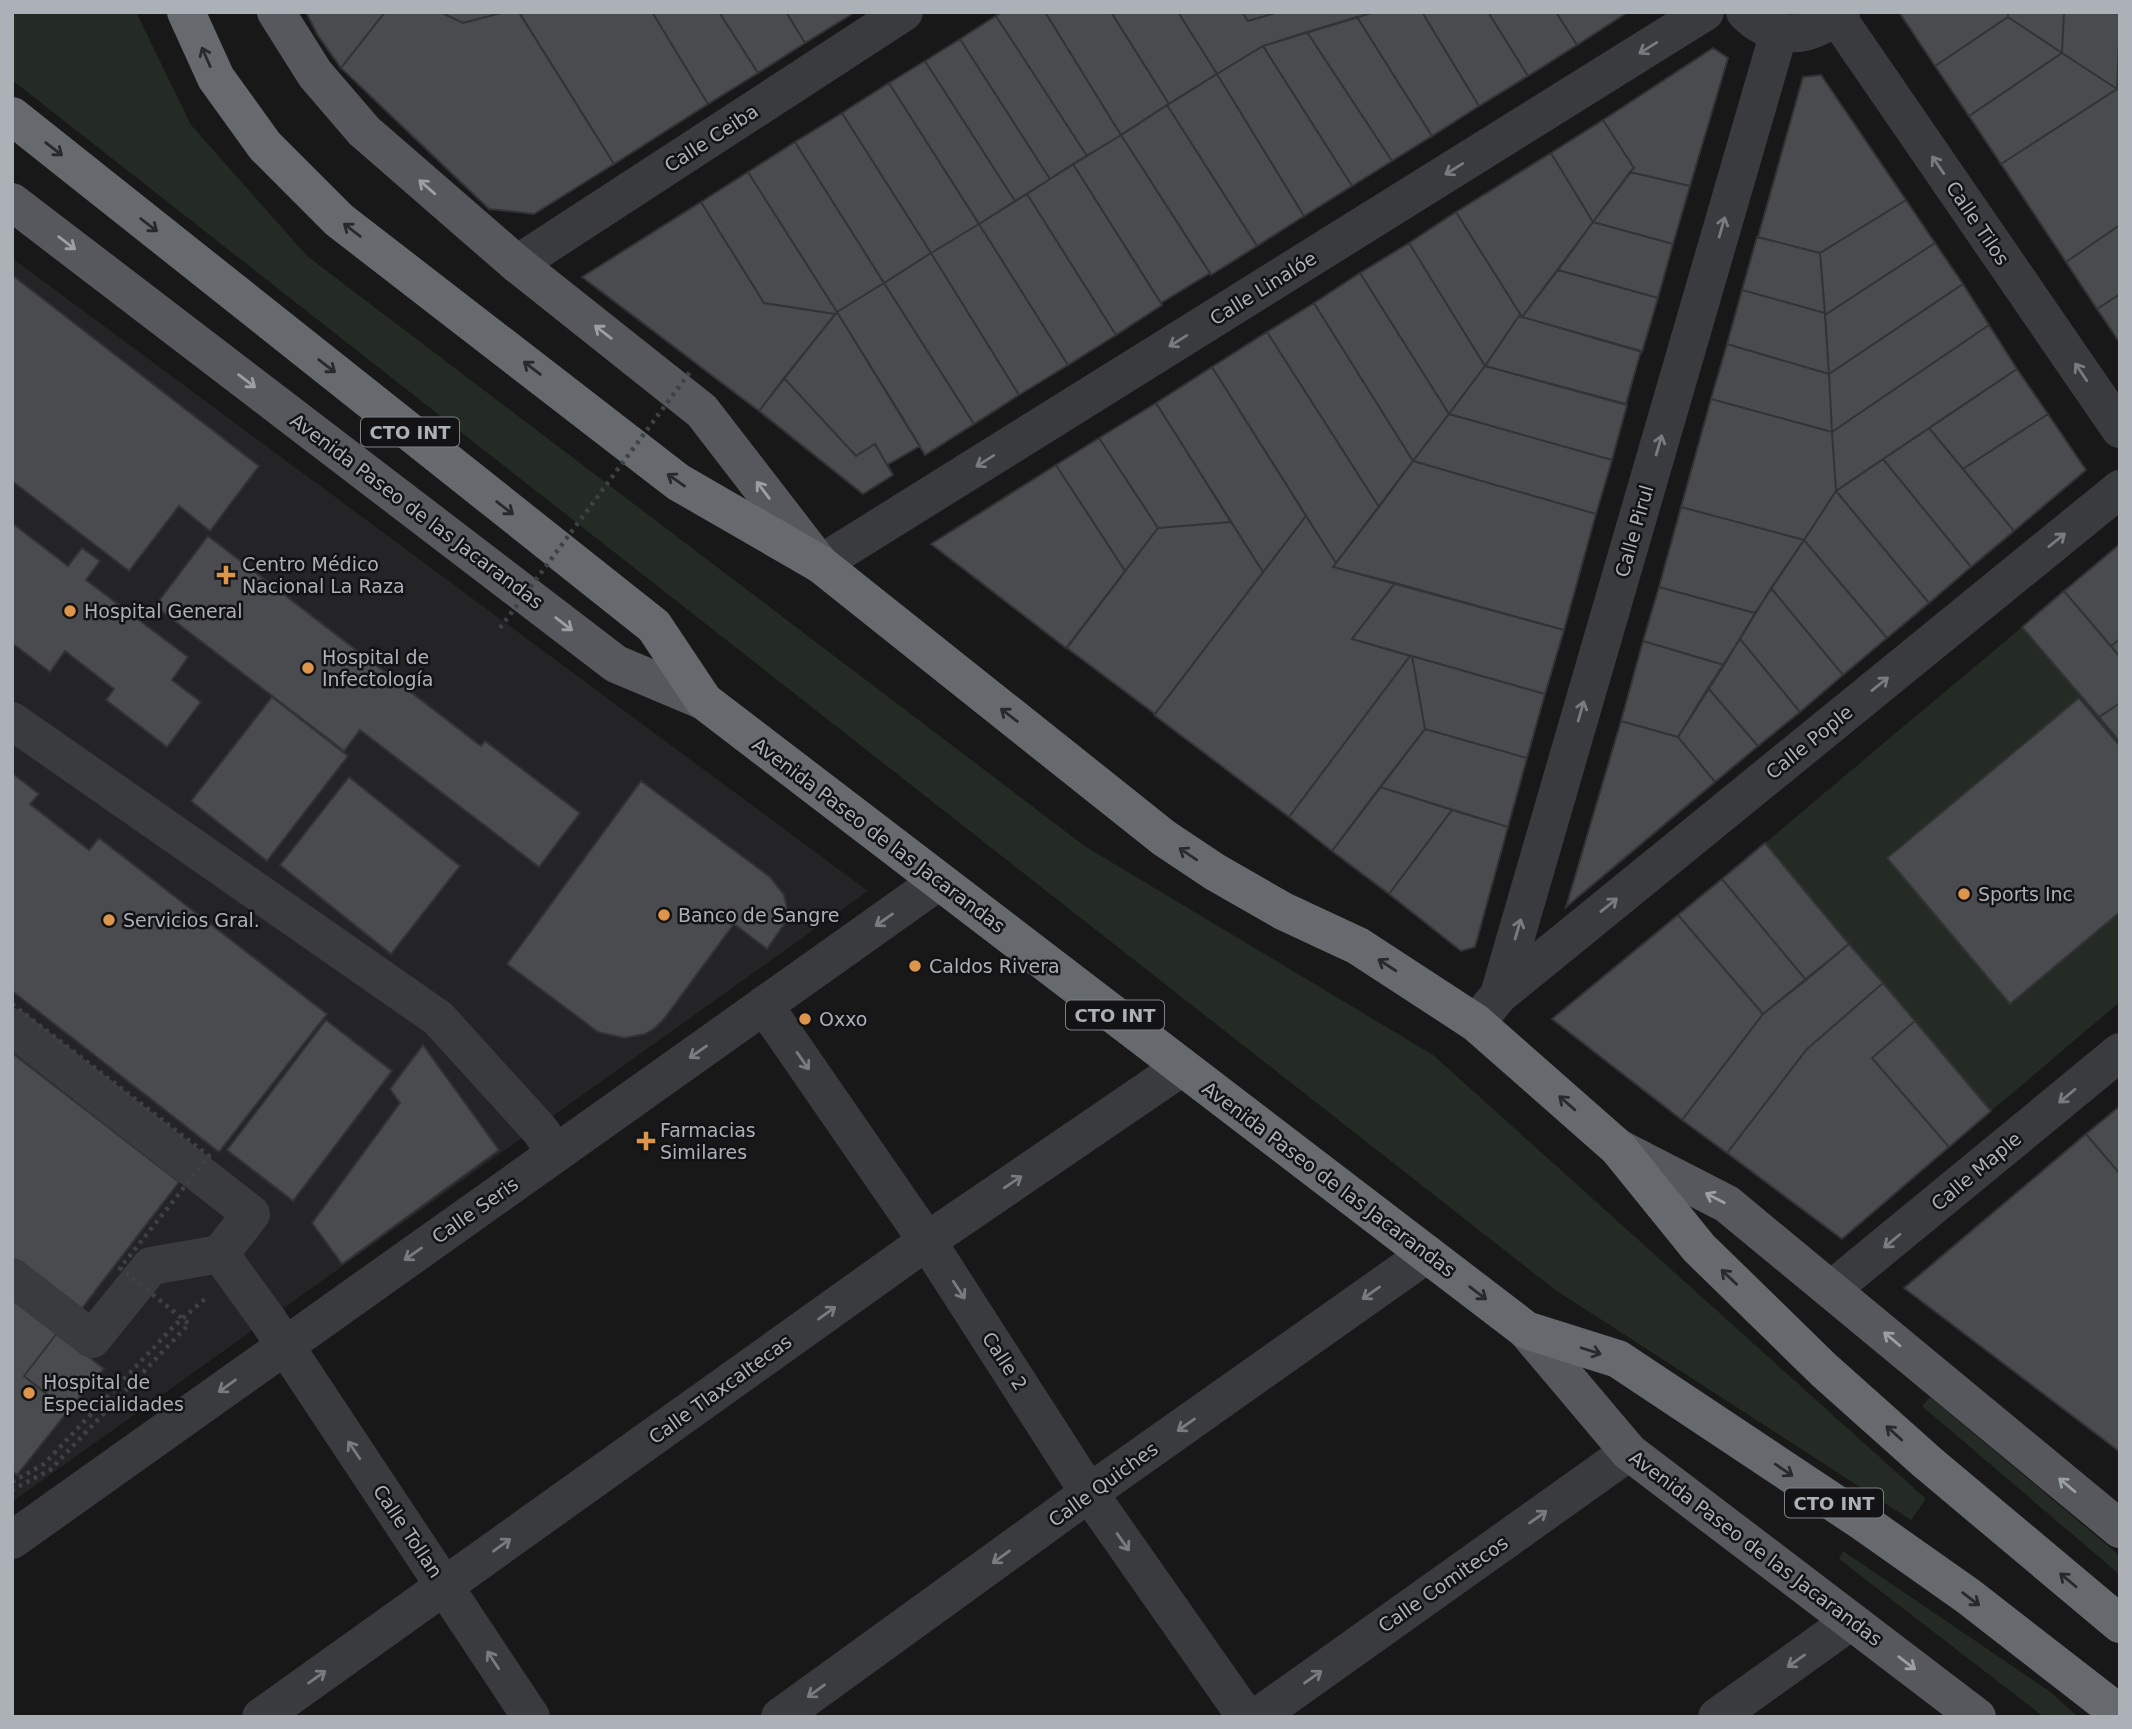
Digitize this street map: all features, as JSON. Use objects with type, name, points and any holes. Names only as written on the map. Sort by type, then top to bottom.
[{"type":"highway","points":[[186,12],[216,78],[265,146],[339,220],[678,482],[820,564],[1164,838],[1215,872],[1271,904],[1488,1009],[1618,1148],[1699,1248],[1824,1370],[1927,1462],[2120,1624]]},
{"type":"highway","name":"CTO INT","points":[[12,116],[654,626],[704,701]]},
{"type":"highway","name":"Avenida Paseo de las Jacarandas","points":[[704,701],[1526,1330]]},
{"type":"highway","name":"CTO INT","points":[[1526,1330],[1618,1359],[1863,1522],[2120,1714]]},
{"type":"main road","points":[[276,12],[315,74],[364,131],[517,264],[702,411],[820,564]]},
{"type":"main road","name":"Avenida Paseo de las Jacarandas","points":[[12,202],[616,664],[704,701]]},
{"type":"main road","points":[[1618,1148],[1727,1204],[2120,1529]]},
{"type":"main road","name":"Avenida Paseo de las Jacarandas","points":[[1526,1330],[1629,1452],[1977,1717]]},
{"type":"street","name":"Calle Ceiba","points":[[517,264],[904,12]]},
{"type":"street","name":"Calle Linalóe","points":[[820,564],[1706,12]]},
{"type":"street","points":[[1745,12],[1756,23],[1779,32],[1799,34],[1816,29],[1839,15]]},
{"type":"street","name":"Calle Tilos","points":[[1839,15],[2120,429]]},
{"type":"street","name":"Calle Pirul","points":[[1488,1009],[1779,32]]},
{"type":"street","name":"Calle Pople","points":[[1488,1009],[2120,489]]},
{"type":"street","points":[[12,721],[438,1018],[539,1129],[556,1153]]},
{"type":"street","name":"Calle Seris","points":[[12,1540],[939,881]]},
{"type":"street","name":"Calle 2","points":[[764,1005],[927,1241],[1089,1493],[1246,1717]]},
{"type":"street","points":[[12,1027],[251,1214],[226,1263],[150,1266],[92,1339],[12,1277]]},
{"type":"street","name":"Calle Maple","points":[[1832,1290],[2120,1052]]},
{"type":"street","name":"Calle Tlaxcaltecas","points":[[261,1717],[927,1241],[1182,1067]]},
{"type":"street","name":"Calle Quiches","points":[[780,1717],[1089,1493],[1427,1254]]},
{"type":"street","name":"Calle Tollan","points":[[226,1263],[284,1345],[531,1717]]},
{"type":"street","name":"Calle Comitecos","points":[[1257,1717],[1629,1452]]},
{"type":"street","points":[[1717,1717],[1851,1621]]},
{"type":"path","points":[[500,628],[690,372]]},
{"type":"path","points":[[12,1004],[209,1156],[120,1268],[189,1324],[50,1470],[12,1490]]},
{"type":"path","points":[[12,1482],[44,1464],[176,1324],[226,1263]]},
{"type":"shaded area","points":[[12,12],[136,12],[191,125],[307,256],[1086,847],[1433,1055],[1926,1499],[1911,1520],[1554,1289],[12,80]]},
{"type":"shaded area","name":"Centro Médico Nacional La Raza","points":[[12,258],[868,891],[12,1502]]},
{"type":"shaded area","name":"Sports Inc","points":[[2022,627],[2120,742],[2120,1002],[1991,1111],[1765,843]]},
{"type":"shaded area","points":[[1930,1397],[2120,1556],[2120,1575],[1922,1406]]},
{"type":"shaded area","points":[[1843,1551],[2049,1691],[2078,1717],[2044,1717],[1839,1559]]},
{"type":"building","points":[[306,12],[385,12],[341,68],[317,34]]},
{"type":"building","points":[[385,12],[440,12],[463,23],[505,12],[519,12],[614,164],[534,214],[489,209],[341,68]]},
{"type":"building","points":[[440,12],[505,12],[463,23]]},
{"type":"building","points":[[652,12],[708,104],[614,164],[520,14]]},
{"type":"building","points":[[652,12],[719,12],[758,73],[708,104]]},
{"type":"building","points":[[719,12],[786,12],[805,43],[758,73]]},
{"type":"building","points":[[786,12],[851,12],[852,14],[805,43]]},
{"type":"building","points":[[1002,12],[1045,12],[1121,135],[1087,156],[996,16]]},
{"type":"building","points":[[1045,12],[1111,12],[1169,104],[1121,135]]},
{"type":"building","points":[[1111,12],[1178,12],[1217,74],[1169,104]]},
{"type":"building","points":[[1178,12],[1242,12],[1248,21],[1279,12],[1375,12],[1263,46],[1217,74]]},
{"type":"building","points":[[1242,12],[1279,12],[1248,21]]},
{"type":"building","points":[[1375,12],[1422,12],[1479,106],[1432,136],[1357,17]]},
{"type":"building","points":[[1422,12],[1488,12],[1528,76],[1479,106]]},
{"type":"building","points":[[1488,12],[1556,12],[1577,45],[1528,76]]},
{"type":"building","points":[[1556,12],[1628,12],[1577,45]]},
{"type":"building","points":[[1899,12],[2008,12],[2008,17],[1935,66]]},
{"type":"building","points":[[2008,12],[2064,12],[2062,53],[2008,17]]},
{"type":"building","points":[[2064,12],[2120,12],[2117,89],[2062,53]]},
{"type":"building","points":[[996,16],[1087,156],[1050,179],[960,39]]},
{"type":"building","points":[[1357,17],[1432,136],[1392,161],[1307,32]]},
{"type":"building","points":[[2008,17],[2062,53],[1969,116],[1935,66]]},
{"type":"building","points":[[1307,32],[1392,161],[1352,186],[1263,46]]},
{"type":"building","points":[[2120,32],[2120,91],[2117,89]]},
{"type":"building","points":[[960,39],[1050,179],[1015,201],[925,61]]},
{"type":"building","points":[[1263,46],[1352,186],[1304,216],[1217,74]]},
{"type":"building","points":[[1713,48],[1728,58],[1690,186],[1630,172],[1634,168],[1603,120]]},
{"type":"building","points":[[2062,53],[2117,89],[2001,164],[1969,116]]},
{"type":"building","points":[[925,61],[1015,201],[979,224],[889,83]]},
{"type":"building","points":[[1217,74],[1304,216],[1257,246],[1167,105]]},
{"type":"building","points":[[1821,75],[1906,200],[1820,253],[1758,237],[1803,77]]},
{"type":"building","points":[[889,83],[979,224],[931,253],[842,113]]},
{"type":"building","points":[[2117,89],[2120,91],[2120,225],[2066,262],[2001,164]]},
{"type":"building","points":[[1167,105],[1257,246],[1211,275],[1121,135]]},
{"type":"building","points":[[842,113],[931,253],[884,283],[795,142]]},
{"type":"building","points":[[1603,120],[1634,168],[1593,222],[1551,153]]},
{"type":"building","points":[[1121,135],[1210,273],[1161,303],[1073,164]]},
{"type":"building","points":[[795,142],[884,283],[837,312],[748,172]]},
{"type":"building","points":[[1551,153],[1593,222],[1522,317],[1456,212]]},
{"type":"building","points":[[1073,164],[1162,305],[1116,335],[1027,194]]},
{"type":"building","points":[[748,172],[837,312],[835,314],[764,303],[701,202]]},
{"type":"building","points":[[1630,172],[1690,186],[1673,244],[1593,222]]},
{"type":"building","points":[[1027,194],[1116,335],[1068,365],[979,224]]},
{"type":"building","points":[[1906,200],[1935,243],[1825,315],[1820,253]]},
{"type":"building","points":[[701,202],[764,303],[835,314],[759,411],[582,277]]},
{"type":"building","points":[[1456,212],[1522,317],[1519,316],[1485,366],[1409,243]]},
{"type":"building","points":[[1593,222],[1673,244],[1658,298],[1558,270]]},
{"type":"building","points":[[979,224],[1068,365],[1019,395],[931,253]]},
{"type":"building","points":[[2120,225],[2120,294],[2097,309],[2066,262]]},
{"type":"building","points":[[1757,237],[1820,253],[1825,313],[1742,290]]},
{"type":"building","points":[[1409,243],[1485,366],[1449,414],[1360,273]]},
{"type":"building","points":[[1935,243],[1963,284],[1829,374],[1825,315]]},
{"type":"building","points":[[931,253],[1019,395],[974,424],[884,283]]},
{"type":"building","points":[[1558,270],[1658,298],[1642,352],[1522,317]]},
{"type":"building","points":[[1360,273],[1449,414],[1413,461],[1314,303]]},
{"type":"building","points":[[12,275],[259,466],[210,531],[179,506],[129,571],[12,481]]},
{"type":"building","points":[[884,283],[974,424],[925,455],[837,312]]},
{"type":"building","points":[[1963,284],[1989,325],[1832,432],[1829,374]]},
{"type":"building","points":[[1742,290],[1825,313],[1829,374],[1727,344]]},
{"type":"building","points":[[2120,294],[2120,343],[2097,309]]},
{"type":"building","points":[[1314,303],[1413,461],[1379,507],[1267,332]]},
{"type":"building","points":[[837,312],[920,446],[887,465],[875,444],[856,456],[784,378]]},
{"type":"building","points":[[1519,316],[1641,351],[1626,404],[1485,366]]},
{"type":"building","points":[[1989,325],[2017,369],[1836,491],[1832,432]]},
{"type":"building","points":[[1267,332],[1379,507],[1336,563],[1212,367]]},
{"type":"building","points":[[1727,344],[1829,374],[1832,432],[1711,399]]},
{"type":"building","points":[[1485,366],[1627,405],[1612,460],[1449,414]]},
{"type":"building","points":[[1212,367],[1306,516],[1263,572],[1156,403]]},
{"type":"building","points":[[2017,369],[2048,414],[1963,469],[1929,428]]},
{"type":"building","points":[[784,378],[856,456],[875,444],[893,475],[863,494],[759,411]]},
{"type":"building","points":[[1711,399],[1832,432],[1836,491],[1804,540],[1681,507]]},
{"type":"building","points":[[1156,403],[1231,522],[1158,528],[1099,438]]},
{"type":"building","points":[[1449,414],[1612,460],[1596,514],[1413,461]]},
{"type":"building","points":[[2048,414],[2086,470],[2014,531],[1963,469]]},
{"type":"building","points":[[1929,428],[2014,531],[1971,567],[1883,459]]},
{"type":"building","points":[[1099,438],[1158,528],[1125,571],[1056,465]]},
{"type":"building","points":[[1883,459],[1971,567],[1929,603],[1836,491]]},
{"type":"building","points":[[1413,461],[1596,514],[1564,630],[1333,567]]},
{"type":"building","points":[[1056,465],[1125,571],[1066,648],[931,544]]},
{"type":"building","points":[[1836,491],[1929,603],[1887,638],[1804,540]]},
{"type":"building","points":[[1681,507],[1804,540],[1755,613],[1659,587]]},
{"type":"building","points":[[1306,516],[1336,563],[1333,567],[1395,583],[1352,639],[1410,656],[1289,817],[1154,715]]},
{"type":"building","points":[[1231,522],[1263,572],[1155,714],[1067,648],[1158,528]]},
{"type":"building","name":"Hospital General","points":[[12,523],[68,566],[82,548],[100,561],[86,580],[188,657],[172,680],[201,702],[167,747],[106,700],[114,689],[65,651],[50,672],[12,643]]},
{"type":"building","name":"Hospital de Infectología","points":[[208,536],[481,746],[485,741],[580,813],[539,867],[360,730],[344,751],[155,606]]},
{"type":"building","points":[[1804,540],[1887,638],[1843,675],[1771,588]]},
{"type":"building","points":[[2120,544],[2120,639],[2111,646],[2064,591]]},
{"type":"building","points":[[1395,583],[1564,630],[1545,694],[1352,639]]},
{"type":"building","points":[[1659,587],[1755,613],[1724,665],[1643,641]]},
{"type":"building","points":[[1771,588],[1843,675],[1800,712],[1740,639]]},
{"type":"building","points":[[2064,591],[2120,657],[2120,703],[2099,717],[2022,627]]},
{"type":"building","points":[[1740,639],[1800,712],[1758,746],[1708,688]]},
{"type":"building","points":[[2120,639],[2120,657],[2111,646]]},
{"type":"building","points":[[1643,641],[1724,665],[1678,737],[1621,721]]},
{"type":"building","points":[[1410,656],[1425,729],[1332,851],[1289,817]]},
{"type":"building","points":[[1412,656],[1545,694],[1527,758],[1425,729]]},
{"type":"building","points":[[1708,688],[1758,746],[1715,782],[1678,737]]},
{"type":"building","points":[[272,697],[348,756],[267,861],[191,801]]},
{"type":"building","points":[[2079,698],[2120,746],[2120,912],[2010,1004],[1887,858]]},
{"type":"building","points":[[2120,703],[2120,742],[2099,717]]},
{"type":"building","points":[[1621,721],[1678,737],[1715,782],[1566,907]]},
{"type":"building","points":[[1425,729],[1527,758],[1508,827],[1380,787]]},
{"type":"building","name":"Servicios Gral.","points":[[12,773],[39,794],[30,804],[89,850],[99,838],[327,1014],[219,1152],[12,991]]},
{"type":"building","points":[[349,777],[460,866],[391,954],[280,865]]},
{"type":"building","name":"Banco de Sangre","points":[[641,781],[770,877],[784,895],[787,908],[785,923],[767,949],[734,924],[664,1019],[645,1034],[624,1038],[598,1032],[507,964]]},
{"type":"building","points":[[1380,787],[1452,810],[1389,894],[1332,851]]},
{"type":"building","points":[[1452,810],[1508,827],[1475,947],[1461,951],[1389,894]]},
{"type":"building","points":[[1765,843],[1849,944],[1806,980],[1722,879]]},
{"type":"building","points":[[1722,879],[1806,980],[1763,1014],[1678,915]]},
{"type":"building","points":[[1678,915],[1763,1014],[1682,1120],[1552,1019]]},
{"type":"building","points":[[1849,944],[1883,983],[1807,1049],[1727,1153],[1682,1120],[1763,1014]]},
{"type":"building","points":[[1883,983],[1915,1021],[1872,1058],[1949,1147],[1842,1239],[1727,1153],[1807,1049]]},
{"type":"building","points":[[326,1020],[392,1071],[293,1201],[227,1150]]},
{"type":"building","points":[[1915,1021],[1991,1111],[1949,1147],[1872,1058]]},
{"type":"building","points":[[423,1045],[499,1150],[342,1264],[312,1223],[400,1103],[390,1089]]},
{"type":"building","points":[[12,1053],[179,1182],[79,1312],[12,1260]]},
{"type":"building","points":[[2120,1106],[2120,1174],[2086,1134]]},
{"type":"building","points":[[2086,1134],[2120,1174],[2120,1452],[1904,1288]]},
{"type":"building","name":"Hospital de Especialidades","points":[[12,1296],[58,1332],[24,1376],[68,1411],[17,1475],[12,1471]]},
{"type":"building","points":[[58,1332],[104,1369],[68,1411],[24,1376]]},
{"type":"place","name":"Centro Médico Nacional La Raza","points":[[226,575]]},
{"type":"place","name":"Hospital General","points":[[70,611]]},
{"type":"place","name":"Hospital de Infectología","points":[[308,668]]},
{"type":"place","name":"Sports Inc","points":[[1964,894]]},
{"type":"place","name":"Banco de Sangre","points":[[664,915]]},
{"type":"place","name":"Servicios Gral.","points":[[109,920]]},
{"type":"place","name":"Caldos Rivera","points":[[915,966]]},
{"type":"place","name":"Oxxo","points":[[805,1019]]},
{"type":"place","name":"Farmacias Similares","points":[[646,1141]]},
{"type":"place","name":"Hospital de Especialidades","points":[[29,1393]]}]
